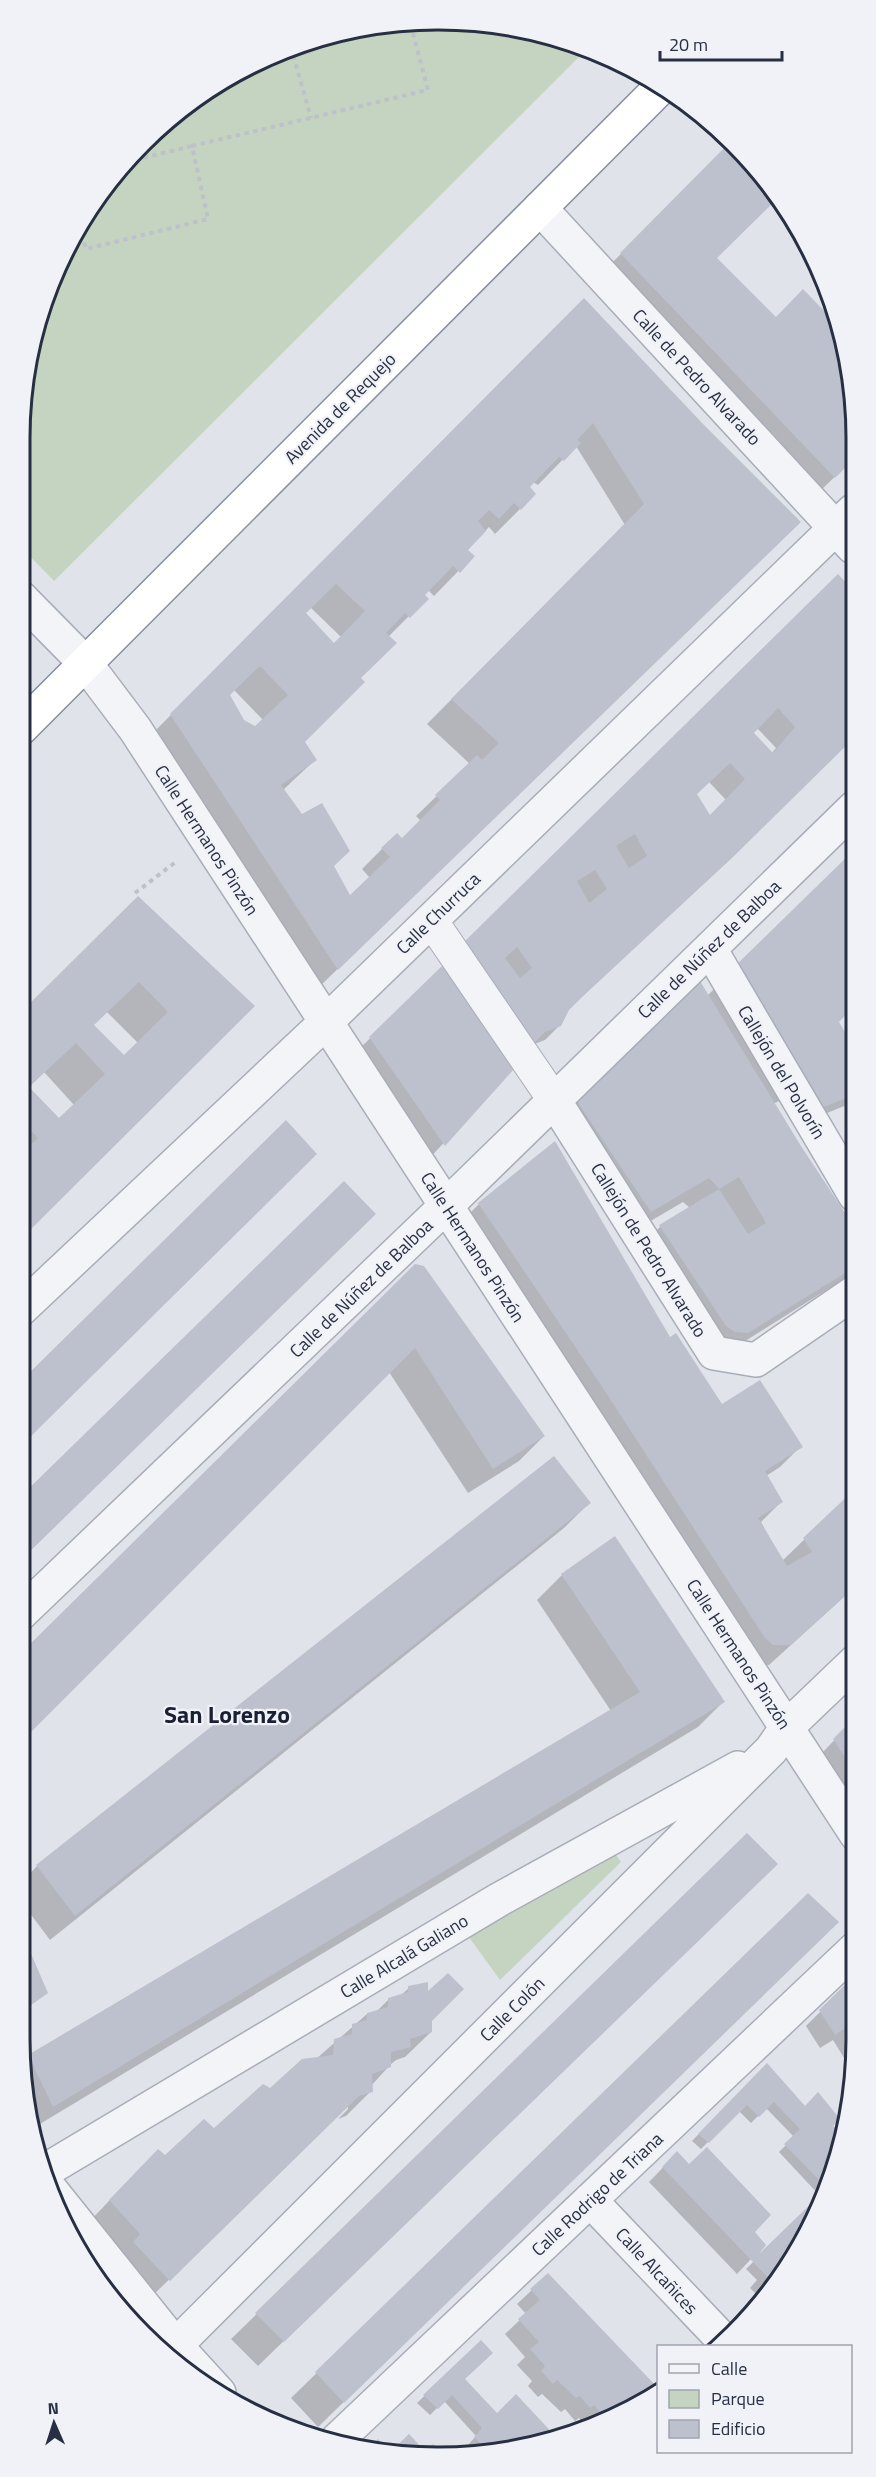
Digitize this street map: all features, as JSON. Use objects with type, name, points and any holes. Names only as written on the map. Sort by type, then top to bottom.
[{"type":"highway","name":"Avenida de Requejo","points":[[30,719],[655,93]]},
{"type":"street","name":"Calle de Pedro Alvarado","points":[[540,208],[846,528]]},
{"type":"street","name":"Calle Churruca","points":[[30,1301],[846,530]]},
{"type":"street","name":"Calle Hermanos Pinzón","points":[[30,607],[86,664],[135,729],[446,1206],[779,1739],[846,1822]]},
{"type":"street","name":"Calle de Núñez de Balboa","points":[[30,1604],[446,1206],[846,816]]},
{"type":"street","points":[[431,920],[554,1100]]},
{"type":"street","name":"Callejón del Polvorín","points":[[710,949],[846,1179]]},
{"type":"street","name":"Callejón de Pedro Alvarado","points":[[554,1100],[714,1353],[756,1360],[846,1298]]},
{"type":"street","name":"Calle Colón","points":[[173,2349],[846,1672]]},
{"type":"street","name":"Calle Alcalá Galiano","points":[[51,2167],[500,1899],[779,1739]]},
{"type":"street","name":"Calle Rodrigo de Triana","points":[[342,2435],[846,1957]]},
{"type":"street","name":"Calle Alcañices","points":[[590,2200],[718,2335]]},
{"type":"street","points":[[71,2218],[162,2339]]},
{"type":"path","points":[[142,158],[428,90],[412,31]]},
{"type":"path","points":[[294,57],[311,118]]},
{"type":"path","points":[[83,237],[86,249],[208,219],[192,146]]},
{"type":"path","points":[[135,893],[180,859]]},
{"type":"green space","points":[[438,30],[491,33],[544,44],[580,56],[54,581],[30,556],[31,411],[33,385],[44,332],[61,282],[99,211],[131,169],[169,131],[211,99],[282,61],[332,44],[385,33]]},
{"type":"green space","points":[[613,1851],[621,1862],[500,1980],[466,1933]]},
{"type":"building","points":[[724,148],[745,169],[772,204],[717,258],[776,317],[803,289],[826,312],[843,385],[846,467],[835,478],[620,253]]},
{"type":"building","points":[[584,298],[703,424],[801,522],[338,970],[170,714]],"holes":[[[593,423],[644,504],[451,699],[499,743],[482,760],[477,755],[435,795],[440,800],[402,838],[397,833],[381,848],[390,857],[350,895],[334,866],[350,851],[322,803],[302,814],[281,785],[317,760],[305,742],[365,682],[361,678],[397,643],[386,633],[405,613],[410,618],[429,599],[425,595],[453,566],[460,573],[475,556],[468,550],[486,531],[478,521],[489,510],[499,519],[514,503],[521,510],[536,494],[530,487],[559,457],[564,461],[581,443],[577,440]],[[336,584],[365,611],[334,643],[306,613]],[[260,666],[288,695],[255,726],[244,720],[230,695]]]},
{"type":"building","points":[[838,574],[846,583],[846,746],[733,857],[581,998],[569,1010],[561,1026],[545,1032],[525,1052],[459,947]],"holes":[[[778,708],[795,727],[773,753],[754,733]],[[730,763],[745,779],[710,815],[697,794]],[[635,834],[647,856],[629,868],[616,846]],[[595,870],[607,889],[589,903],[577,881]],[[517,947],[532,968],[520,978],[505,958]]]},
{"type":"building","points":[[846,858],[846,1015],[839,1022],[846,1034],[846,1098],[819,1109],[732,969]]},
{"type":"building","points":[[138,896],[255,1006],[30,1230],[30,1146],[38,1138],[30,1130],[30,1088],[59,1118],[105,1074],[76,1043],[30,1086],[30,1003]],"holes":[[[139,982],[168,1012],[124,1055],[94,1025]]]},
{"type":"building","points":[[443,965],[515,1068],[445,1146],[369,1037]]},
{"type":"building","points":[[700,981],[801,1146],[846,1214],[846,1273],[748,1333],[735,1332],[726,1326],[659,1225],[719,1189],[709,1178],[651,1212],[576,1100]],"holes":[[[739,1177],[766,1223],[748,1234],[719,1189]]]},
{"type":"building","points":[[286,1120],[317,1154],[30,1437],[30,1372]]},
{"type":"building","points":[[555,1141],[670,1337],[676,1333],[722,1404],[760,1380],[803,1447],[765,1471],[783,1502],[758,1518],[787,1566],[812,1552],[803,1538],[846,1497],[846,1595],[791,1645],[773,1645],[765,1638],[599,1382],[478,1203]]},
{"type":"building","points":[[344,1181],[376,1214],[30,1551],[30,1487]]},
{"type":"building","points":[[415,1264],[424,1266],[545,1436],[493,1469],[415,1348],[30,1733],[30,1644]]},
{"type":"building","points":[[554,1456],[591,1503],[75,1916],[36,1865]]},
{"type":"building","points":[[615,1536],[725,1702],[53,2107],[31,2061],[31,2053],[640,1692],[561,1574]]},
{"type":"building","points":[[846,1726],[846,1759],[833,1739]]},
{"type":"building","points":[[747,1833],[778,1864],[284,2342],[255,2313]]},
{"type":"building","points":[[808,1893],[839,1922],[344,2403],[315,2372]]},
{"type":"building","points":[[30,1951],[48,1993],[30,2006]]},
{"type":"building","points":[[448,1973],[464,1989],[432,2021],[432,2032],[410,2039],[411,2047],[391,2052],[391,2067],[372,2074],[373,2092],[359,2096],[170,2281],[133,2242],[140,2234],[109,2200],[158,2149],[165,2155],[204,2119],[214,2128],[263,2084],[270,2088],[302,2059],[333,2055],[334,2039],[352,2034],[352,2024],[367,2020],[367,2013],[388,2007],[388,1998],[408,1992],[408,1986],[428,1982],[428,1991]]},
{"type":"building","points":[[846,1984],[846,2028],[835,2035],[819,2010]]},
{"type":"building","points":[[767,2063],[805,2106],[818,2092],[838,2117],[833,2126],[836,2129],[832,2145],[820,2181],[784,2144],[800,2129],[774,2102],[759,2117],[747,2105],[709,2143],[698,2134]]},
{"type":"building","points":[[707,2147],[771,2215],[755,2232],[766,2245],[759,2254],[811,2204],[791,2243],[768,2278],[662,2167],[677,2151],[689,2164]]},
{"type":"building","points":[[548,2273],[655,2384],[601,2413],[594,2405],[590,2408],[580,2396],[576,2398],[557,2380],[553,2384],[541,2371],[545,2366],[530,2349],[539,2342],[518,2319],[540,2300],[530,2289]]},
{"type":"building","points":[[481,2340],[493,2353],[465,2379],[497,2413],[516,2394],[550,2431],[482,2445],[474,2437],[482,2428],[452,2395],[438,2409],[423,2395]]},
{"type":"building","points":[[409,2434],[421,2446],[411,2446],[397,2445]]},
{"type":"district","name":"San Lorenzo","points":[[227,1714]]}]
